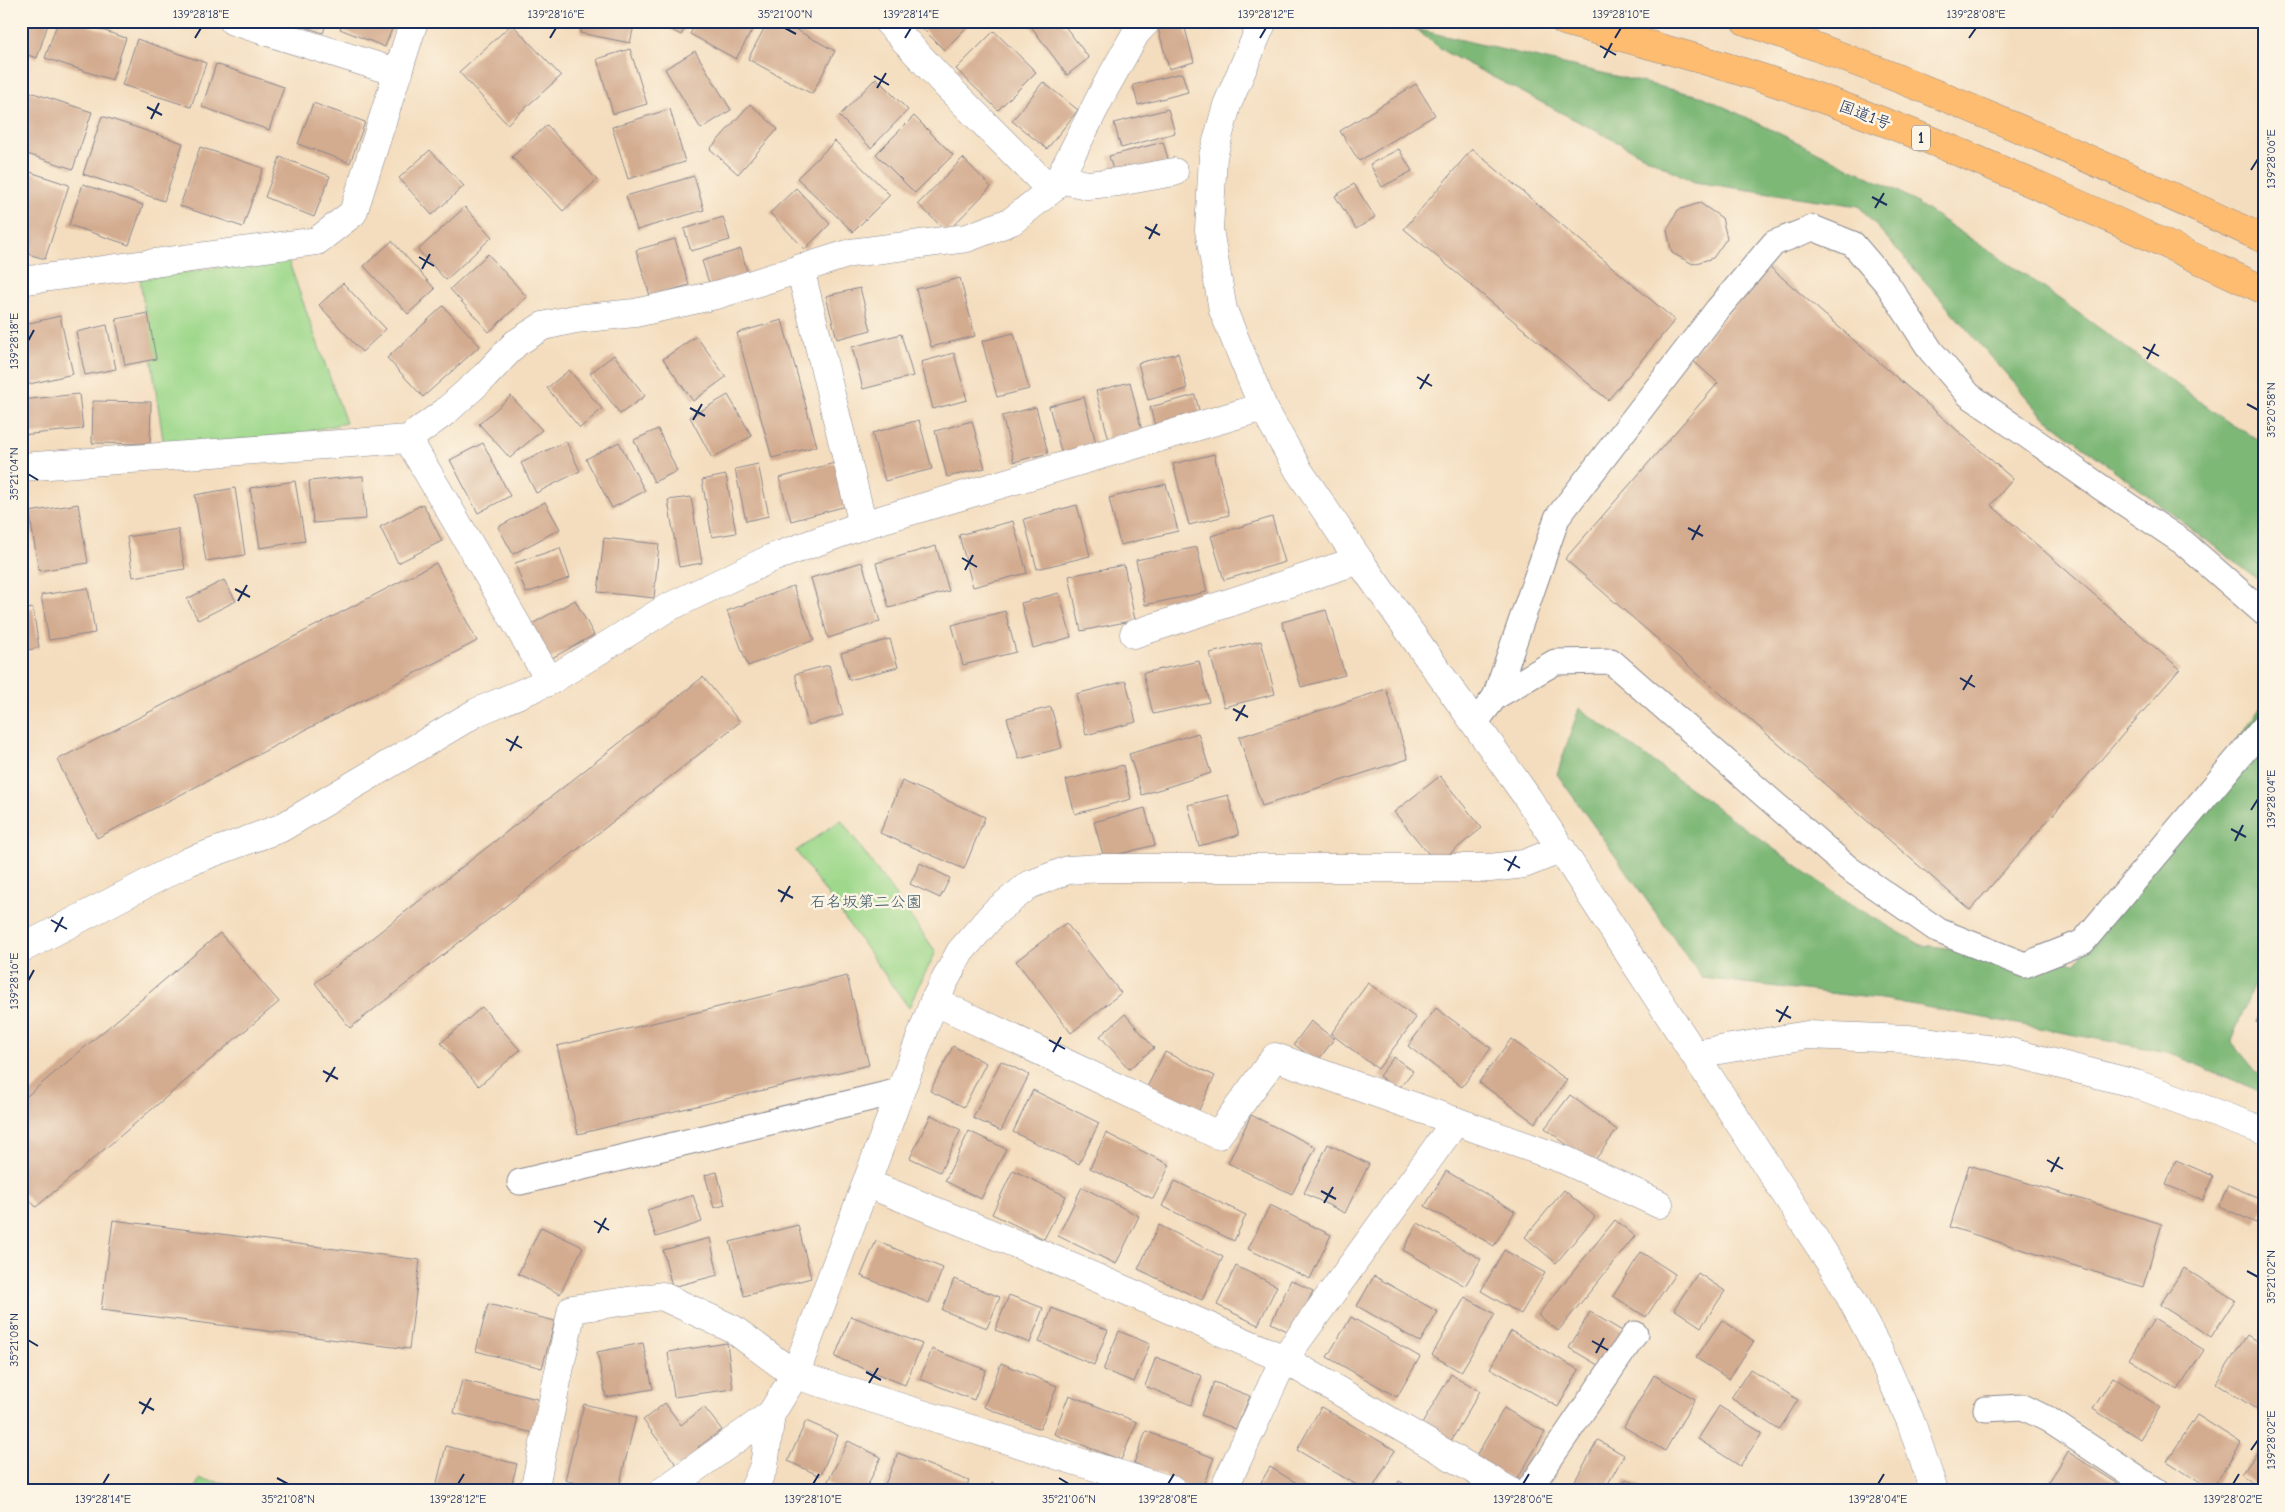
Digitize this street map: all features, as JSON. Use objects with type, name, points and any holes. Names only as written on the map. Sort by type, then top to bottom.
[{"type":"highway","name":"国道1号","points":[[1564,21],[1803,92],[1903,130],[2136,230],[2264,290]]},
{"type":"highway","points":[[1746,21],[1910,84],[2022,130],[2264,239]]},
{"type":"street","points":[[233,21],[399,73]]},
{"type":"street","points":[[21,281],[317,241],[353,213],[414,21]]},
{"type":"street","points":[[887,21],[946,86],[1055,185],[1087,185],[1118,182],[1174,172]]},
{"type":"street","points":[[21,467],[408,440],[445,412],[485,376],[516,343],[543,326],[635,313],[720,294],[851,253],[968,238],[1012,221],[1055,185],[1105,88],[1136,33],[1147,21]]},
{"type":"street","points":[[1263,21],[1227,106],[1214,156],[1209,230],[1223,310],[1263,408],[1299,471],[1358,560],[1475,722],[1562,849],[1840,1278],[1878,1349],[1911,1422],[1934,1491]]},
{"type":"street","points":[[800,268],[863,525]]},
{"type":"street","points":[[21,949],[190,861],[281,828],[477,712],[550,680],[667,608],[772,558],[863,525],[1263,408]]},
{"type":"street","points":[[408,440],[550,680]]},
{"type":"street","points":[[1134,634],[1358,560]]},
{"type":"street","points":[[663,1491],[771,1414],[795,1375],[934,1001],[960,952],[994,912],[1029,885],[1068,870],[1102,868],[1490,868],[1524,864],[1562,849]]},
{"type":"street","points":[[934,1001],[1218,1135],[1275,1057],[1566,1160],[1659,1204]]},
{"type":"street","points":[[1696,1054],[1807,1035],[1908,1039],[2010,1052],[2136,1084],[2264,1131]]},
{"type":"street","points":[[1223,1491],[1284,1360],[1456,1121]]},
{"type":"street","points":[[866,1183],[1046,1256],[1284,1360],[1510,1491]]},
{"type":"street","points":[[534,1491],[572,1309],[662,1296],[733,1330],[795,1375],[1174,1491]]},
{"type":"street","points":[[753,1491],[764,1466],[771,1414]]},
{"type":"lane","points":[[1475,722],[1495,697],[1557,518],[1718,309],[1774,243],[1813,228],[1853,244],[1888,285],[1931,351],[1969,394],[2102,488],[2184,542],[2264,613]]},
{"type":"lane","points":[[1495,697],[1555,662],[1611,661],[1848,868],[1939,931],[2024,965],[2083,942],[2264,727]]},
{"type":"lane","points":[[520,1182],[900,1091]]},
{"type":"lane","points":[[1528,1491],[1635,1334]]},
{"type":"lane","points":[[1986,1409],[2023,1407],[2049,1420],[2156,1491]]},
{"type":"green space","points":[[1415,29],[1704,97],[1900,192],[2033,280],[2231,424],[2264,443],[2264,584],[2042,415],[1859,206],[1694,182],[1447,53]]},
{"type":"green space","points":[[287,257],[346,423],[296,434],[164,447],[140,279]]},
{"type":"green space","points":[[2264,703],[2264,960],[2231,1041],[2264,1081],[2264,1093],[2167,1052],[1888,1000],[1702,978],[1557,774],[1579,708],[1847,902],[1921,945],[2076,963]]},
{"type":"green space","name":"石名坂第二公園","points":[[841,820],[936,952],[909,1008],[796,851]]},
{"type":"green space","points":[[199,1479],[244,1486],[244,1491],[195,1491]]},
{"type":"building","points":[[21,21],[49,21],[37,58],[21,53]]},
{"type":"building","points":[[58,21],[75,21],[126,38],[112,80],[45,58]]},
{"type":"building","points":[[288,21],[327,21],[323,33]]},
{"type":"building","points":[[343,21],[395,21],[385,47],[340,29]]},
{"type":"building","points":[[582,21],[635,21],[630,43],[580,33]]},
{"type":"building","points":[[655,21],[689,21],[681,35]]},
{"type":"building","points":[[697,21],[757,21],[736,59],[690,34]]},
{"type":"building","points":[[768,21],[780,21],[835,51],[812,94],[748,59]]},
{"type":"building","points":[[915,21],[973,21],[944,50]]},
{"type":"building","points":[[1027,21],[1061,21],[1089,58],[1067,75]]},
{"type":"building","points":[[1183,21],[1194,62],[1169,69],[1158,28]]},
{"type":"building","points":[[512,24],[561,76],[507,124],[459,72]]},
{"type":"building","points":[[994,31],[1036,72],[998,110],[956,69]]},
{"type":"building","points":[[137,39],[206,63],[191,107],[122,85]]},
{"type":"building","points":[[630,49],[647,104],[613,114],[597,59]]},
{"type":"building","points":[[695,51],[731,110],[701,129],[665,69]]},
{"type":"building","points":[[216,64],[284,87],[269,130],[202,107]]},
{"type":"building","points":[[1182,73],[1188,92],[1138,105],[1133,85]]},
{"type":"building","points":[[876,78],[908,110],[871,148],[839,116]]},
{"type":"building","points":[[1043,82],[1078,110],[1047,149],[1012,121]]},
{"type":"building","points":[[1416,84],[1435,115],[1359,161],[1340,131]]},
{"type":"building","points":[[24,90],[92,112],[73,169],[21,152],[21,98]]},
{"type":"building","points":[[313,103],[365,122],[350,163],[298,144]]},
{"type":"building","points":[[750,104],[778,129],[738,174],[710,149]]},
{"type":"building","points":[[670,109],[685,162],[628,179],[612,127]]},
{"type":"building","points":[[1168,109],[1175,133],[1121,148],[1114,123]]},
{"type":"building","points":[[102,116],[183,143],[164,201],[83,174]]},
{"type":"building","points":[[914,116],[953,155],[915,193],[876,154]]},
{"type":"building","points":[[547,125],[597,180],[563,211],[512,157]]},
{"type":"building","points":[[835,141],[890,195],[853,232],[797,178]]},
{"type":"building","points":[[1163,142],[1169,162],[1115,177],[1109,156]]},
{"type":"building","points":[[200,147],[263,168],[243,227],[180,206]]},
{"type":"building","points":[[1399,149],[1412,171],[1382,187],[1370,164]]},
{"type":"building","points":[[1472,149],[1675,320],[1608,400],[1404,229]]},
{"type":"building","points":[[430,150],[464,186],[432,215],[399,178]]},
{"type":"building","points":[[280,157],[330,176],[314,217],[265,197]]},
{"type":"building","points":[[963,158],[991,187],[947,232],[918,204]]},
{"type":"building","points":[[21,169],[69,185],[45,259],[21,252]]},
{"type":"building","points":[[694,176],[704,210],[637,230],[626,196]]},
{"type":"building","points":[[83,184],[143,205],[129,245],[69,225]]},
{"type":"building","points":[[1354,184],[1375,217],[1356,229],[1335,196]]},
{"type":"building","points":[[796,188],[830,224],[805,249],[770,213]]},
{"type":"building","points":[[1700,203],[1722,218],[1727,238],[1713,258],[1693,264],[1672,253],[1667,230],[1678,210]]},
{"type":"building","points":[[465,207],[492,237],[446,280],[418,250]]},
{"type":"building","points":[[723,217],[730,240],[691,251],[684,229]]},
{"type":"building","points":[[675,239],[689,285],[650,296],[636,250]]},
{"type":"building","points":[[392,241],[435,289],[408,314],[364,266]]},
{"type":"building","points":[[741,249],[748,275],[710,286],[702,261]]},
{"type":"building","points":[[488,254],[527,297],[489,332],[450,289]]},
{"type":"building","points":[[1770,267],[2013,479],[1991,505],[2180,669],[1970,910],[1565,559],[1718,383],[1690,358]]},
{"type":"building","points":[[960,278],[975,336],[931,347],[916,289]]},
{"type":"building","points":[[343,283],[386,329],[362,352],[319,305]]},
{"type":"building","points":[[860,288],[871,330],[837,339],[826,296]]},
{"type":"building","points":[[443,306],[480,346],[423,397],[387,358]]},
{"type":"building","points":[[148,313],[156,359],[125,365],[116,319]]},
{"type":"building","points":[[60,316],[73,374],[21,386],[21,325]]},
{"type":"building","points":[[782,320],[817,446],[772,458],[737,333]]},
{"type":"building","points":[[107,325],[116,369],[85,375],[76,332]]},
{"type":"building","points":[[1014,333],[1029,389],[997,397],[982,341]]},
{"type":"building","points":[[901,334],[913,376],[863,389],[852,347]]},
{"type":"building","points":[[696,336],[726,377],[693,401],[663,359]]},
{"type":"building","points":[[954,353],[967,400],[933,409],[921,362]]},
{"type":"building","points":[[1178,353],[1187,389],[1148,400],[1138,363]]},
{"type":"building","points":[[614,355],[645,396],[620,414],[590,373]]},
{"type":"building","points":[[569,370],[602,409],[580,428],[547,388]]},
{"type":"building","points":[[1130,382],[1142,431],[1109,440],[1096,391]]},
{"type":"building","points":[[79,394],[83,429],[21,435],[21,400]]},
{"type":"building","points":[[728,395],[752,436],[712,458],[690,417]]},
{"type":"building","points":[[1195,395],[1202,421],[1157,433],[1150,407]]},
{"type":"building","points":[[511,396],[542,430],[510,458],[479,424]]},
{"type":"building","points":[[1084,397],[1097,447],[1062,455],[1049,406]]},
{"type":"building","points":[[93,401],[151,402],[150,444],[92,443]]},
{"type":"building","points":[[1036,407],[1048,453],[1014,462],[1002,416]]},
{"type":"building","points":[[919,420],[932,469],[885,481],[872,433]]},
{"type":"building","points":[[972,421],[985,468],[947,477],[935,431]]},
{"type":"building","points":[[658,429],[677,471],[654,482],[634,440]]},
{"type":"building","points":[[566,441],[580,471],[536,493],[521,463]]},
{"type":"building","points":[[619,442],[645,491],[612,508],[586,459]]},
{"type":"building","points":[[483,443],[510,496],[478,513],[450,460]]},
{"type":"building","points":[[1214,454],[1229,515],[1189,525],[1173,464]]},
{"type":"building","points":[[838,462],[850,505],[791,521],[779,478]]},
{"type":"building","points":[[758,464],[769,516],[746,521],[735,469]]},
{"type":"building","points":[[726,475],[736,533],[712,537],[702,480]]},
{"type":"building","points":[[363,476],[366,519],[313,523],[309,481]]},
{"type":"building","points":[[295,481],[305,541],[260,548],[250,488]]},
{"type":"building","points":[[1166,484],[1178,531],[1120,545],[1109,498]]},
{"type":"building","points":[[235,488],[245,555],[206,561],[195,495]]},
{"type":"building","points":[[691,497],[702,563],[679,567],[668,500]]},
{"type":"building","points":[[545,502],[560,529],[513,554],[498,527]]},
{"type":"building","points":[[78,504],[88,563],[39,571],[29,512]]},
{"type":"building","points":[[423,504],[442,541],[398,563],[380,527]]},
{"type":"building","points":[[1077,505],[1090,556],[1037,569],[1024,519]]},
{"type":"building","points":[[1272,517],[1285,562],[1224,580],[1211,536]]},
{"type":"building","points":[[1013,521],[1027,573],[973,587],[959,535]]},
{"type":"building","points":[[178,529],[185,569],[133,577],[127,537]]},
{"type":"building","points":[[604,538],[659,544],[654,598],[598,592]]},
{"type":"building","points":[[936,546],[949,591],[889,608],[876,563]]},
{"type":"building","points":[[1197,547],[1207,592],[1145,605],[1136,560]]},
{"type":"building","points":[[560,548],[570,578],[526,593],[515,563]]},
{"type":"building","points":[[862,562],[880,622],[828,638],[811,578]]},
{"type":"building","points":[[436,563],[477,641],[97,838],[57,760]]},
{"type":"building","points":[[1124,565],[1135,620],[1081,631],[1069,576]]},
{"type":"building","points":[[224,580],[236,601],[198,620],[187,599]]},
{"type":"building","points":[[793,586],[814,640],[748,666],[727,611]]},
{"type":"building","points":[[88,588],[95,633],[49,640],[41,595]]},
{"type":"building","points":[[1059,593],[1071,637],[1033,648],[1021,603]]},
{"type":"building","points":[[575,600],[594,635],[550,659],[530,625]]},
{"type":"building","points":[[33,608],[39,648],[21,651],[21,610]]},
{"type":"building","points":[[1326,610],[1345,675],[1301,687],[1282,622]]},
{"type":"building","points":[[1005,611],[1016,652],[963,665],[952,625]]},
{"type":"building","points":[[890,639],[898,667],[849,680],[841,653]]},
{"type":"building","points":[[1261,641],[1275,694],[1224,707],[1210,653]]},
{"type":"building","points":[[1199,661],[1209,702],[1153,714],[1143,673]]},
{"type":"building","points":[[829,665],[843,715],[808,725],[795,674]]},
{"type":"building","points":[[703,677],[740,722],[350,1028],[315,983]]},
{"type":"building","points":[[1126,681],[1136,722],[1086,735],[1076,694]]},
{"type":"building","points":[[1386,689],[1408,759],[1262,806],[1239,737]]},
{"type":"building","points":[[1051,707],[1062,748],[1019,759],[1007,718]]},
{"type":"building","points":[[1198,733],[1211,773],[1142,795],[1129,754]]},
{"type":"building","points":[[1123,765],[1131,799],[1075,814],[1066,780]]},
{"type":"building","points":[[1440,776],[1482,828],[1437,864],[1394,812]]},
{"type":"building","points":[[902,781],[985,817],[964,869],[880,833]]},
{"type":"building","points":[[1228,795],[1239,835],[1199,846],[1188,805]]},
{"type":"building","points":[[1145,808],[1155,845],[1104,858],[1094,822]]},
{"type":"building","points":[[920,863],[950,878],[940,898],[910,884]]},
{"type":"building","points":[[1066,923],[1121,993],[1071,1033],[1016,961]]},
{"type":"building","points":[[220,933],[279,1002],[36,1207],[21,1190],[21,1101]]},
{"type":"building","points":[[847,976],[869,1065],[578,1134],[557,1046]]},
{"type":"building","points":[[1368,983],[1416,1018],[1378,1069],[1331,1034]]},
{"type":"building","points":[[2264,1006],[2264,1026],[2256,1022]]},
{"type":"building","points":[[482,1007],[520,1050],[479,1086],[441,1043]]},
{"type":"building","points":[[1436,1008],[1491,1048],[1462,1087],[1408,1046]]},
{"type":"building","points":[[1125,1014],[1154,1048],[1129,1069],[1100,1036]]},
{"type":"building","points":[[1311,1021],[1334,1039],[1317,1062],[1294,1044]]},
{"type":"building","points":[[1511,1039],[1567,1080],[1535,1123],[1479,1082]]},
{"type":"building","points":[[953,1046],[986,1063],[964,1107],[930,1091]]},
{"type":"building","points":[[1165,1052],[1215,1076],[1198,1112],[1147,1087]]},
{"type":"building","points":[[1394,1057],[1413,1071],[1398,1090],[1379,1076]]},
{"type":"building","points":[[1001,1061],[1029,1075],[1001,1131],[973,1118]]},
{"type":"building","points":[[1033,1090],[1099,1123],[1079,1164],[1013,1132]]},
{"type":"building","points":[[1570,1095],[1617,1130],[1592,1164],[1545,1128]]},
{"type":"building","points":[[931,1115],[961,1130],[940,1172],[910,1158]]},
{"type":"building","points":[[1251,1115],[1316,1147],[1292,1194],[1228,1163]]},
{"type":"building","points":[[969,1131],[1006,1149],[981,1199],[945,1181]]},
{"type":"building","points":[[1106,1133],[1170,1165],[1153,1199],[1090,1168]]},
{"type":"building","points":[[1328,1144],[1369,1164],[1345,1213],[1304,1193]]},
{"type":"building","points":[[2176,1160],[2213,1176],[2203,1200],[2166,1185]]},
{"type":"building","points":[[1969,1165],[2162,1224],[2143,1287],[1950,1227]]},
{"type":"building","points":[[1013,1170],[1066,1196],[1044,1239],[992,1214]]},
{"type":"building","points":[[1446,1171],[1515,1211],[1494,1246],[1425,1206]]},
{"type":"building","points":[[717,1172],[725,1205],[714,1208],[705,1175]]},
{"type":"building","points":[[1175,1181],[1246,1215],[1234,1241],[1162,1206]]},
{"type":"building","points":[[2228,1185],[2264,1200],[2264,1206],[2256,1223],[2219,1206]]},
{"type":"building","points":[[1082,1187],[1139,1216],[1116,1264],[1058,1236]]},
{"type":"building","points":[[1564,1190],[1595,1217],[1556,1263],[1525,1237]]},
{"type":"building","points":[[693,1195],[702,1222],[656,1237],[647,1210]]},
{"type":"building","points":[[1270,1205],[1331,1235],[1310,1279],[1248,1249]]},
{"type":"building","points":[[113,1220],[420,1260],[409,1349],[101,1310]]},
{"type":"building","points":[[1615,1220],[1635,1236],[1558,1331],[1538,1315]]},
{"type":"building","points":[[1418,1223],[1481,1259],[1465,1286],[1403,1250]]},
{"type":"building","points":[[798,1225],[811,1278],[744,1296],[730,1242]]},
{"type":"building","points":[[1159,1225],[1223,1257],[1202,1300],[1138,1269]]},
{"type":"building","points":[[541,1227],[583,1247],[560,1294],[518,1274]]},
{"type":"building","points":[[710,1238],[718,1275],[672,1287],[663,1250]]},
{"type":"building","points":[[876,1241],[943,1268],[929,1303],[861,1276]]},
{"type":"building","points":[[1504,1250],[1545,1273],[1521,1314],[1481,1291]]},
{"type":"building","points":[[1641,1252],[1675,1274],[1646,1317],[1613,1296]]},
{"type":"building","points":[[1236,1266],[1277,1286],[1258,1325],[1217,1305]]},
{"type":"building","points":[[2184,1268],[2235,1300],[2211,1337],[2160,1305]]},
{"type":"building","points":[[1698,1273],[1725,1291],[1701,1327],[1674,1309]]},
{"type":"building","points":[[1374,1276],[1438,1312],[1420,1342],[1357,1306]]},
{"type":"building","points":[[954,1279],[1000,1297],[987,1328],[942,1310]]},
{"type":"building","points":[[1291,1280],[1313,1291],[1293,1334],[1271,1323]]},
{"type":"building","points":[[1009,1295],[1043,1308],[1030,1343],[995,1330]]},
{"type":"building","points":[[1465,1297],[1495,1314],[1461,1372],[1432,1355]]},
{"type":"building","points":[[488,1304],[555,1321],[542,1368],[476,1351]]},
{"type":"building","points":[[1052,1308],[1108,1330],[1094,1365],[1039,1342]]},
{"type":"building","points":[[1590,1312],[1629,1335],[1608,1371],[1569,1348]]},
{"type":"building","points":[[851,1316],[922,1344],[905,1385],[835,1357]]},
{"type":"building","points":[[1351,1317],[1420,1357],[1397,1397],[1327,1357]]},
{"type":"building","points":[[2154,1319],[2204,1350],[2178,1390],[2129,1359]]},
{"type":"building","points":[[1722,1320],[1754,1341],[1729,1379],[1696,1358]]},
{"type":"building","points":[[1119,1331],[1150,1344],[1134,1382],[1103,1370]]},
{"type":"building","points":[[1511,1331],[1579,1370],[1558,1407],[1490,1368]]},
{"type":"building","points":[[2247,1335],[2264,1346],[2262,1413],[2216,1383]]},
{"type":"building","points":[[643,1343],[653,1389],[606,1397],[597,1352]]},
{"type":"building","points":[[727,1343],[733,1389],[674,1397],[668,1352]]},
{"type":"building","points":[[932,1349],[986,1370],[974,1400],[920,1379]]},
{"type":"building","points":[[1156,1357],[1202,1376],[1191,1405],[1145,1386]]},
{"type":"building","points":[[1001,1363],[1057,1386],[1040,1429],[984,1407]]},
{"type":"building","points":[[1750,1369],[1798,1400],[1779,1430],[1731,1398]]},
{"type":"building","points":[[1451,1374],[1480,1391],[1451,1441],[1422,1424]]},
{"type":"building","points":[[1654,1375],[1695,1399],[1665,1451],[1624,1427]]},
{"type":"building","points":[[2113,1377],[2160,1407],[2140,1439],[2093,1409]]},
{"type":"building","points":[[462,1380],[541,1400],[533,1433],[454,1413]]},
{"type":"building","points":[[1214,1382],[1250,1396],[1236,1429],[1201,1415]]},
{"type":"building","points":[[1069,1395],[1137,1422],[1121,1460],[1054,1434]]},
{"type":"building","points":[[665,1403],[681,1425],[704,1407],[722,1430],[698,1447],[704,1454],[681,1471],[643,1420]]},
{"type":"building","points":[[584,1404],[636,1417],[618,1491],[606,1491],[565,1480]]},
{"type":"building","points":[[1719,1406],[1762,1433],[1740,1466],[1698,1439]]},
{"type":"building","points":[[1321,1407],[1395,1450],[1371,1491],[1367,1491],[1297,1450]]},
{"type":"building","points":[[1504,1408],[1545,1432],[1516,1482],[1475,1458]]},
{"type":"building","points":[[2197,1415],[2241,1443],[2211,1490],[2167,1461]]},
{"type":"building","points":[[806,1421],[838,1435],[820,1476],[788,1461]]},
{"type":"building","points":[[1146,1431],[1214,1458],[1201,1491],[1134,1463]]},
{"type":"building","points":[[1598,1440],[1624,1455],[1604,1491],[1569,1491]]},
{"type":"building","points":[[848,1441],[881,1457],[865,1491],[843,1491],[827,1483]]},
{"type":"building","points":[[2264,1443],[2264,1491],[2263,1491],[2241,1474]]},
{"type":"building","points":[[446,1446],[517,1464],[510,1491],[435,1491]]},
{"type":"building","points":[[2068,1452],[2120,1485],[2116,1491],[2043,1491]]},
{"type":"building","points":[[898,1453],[969,1481],[965,1491],[887,1491],[883,1489]]},
{"type":"building","points":[[1270,1467],[1310,1491],[1256,1491]]},
{"type":"building","points":[[1626,1479],[1646,1491],[1619,1491]]},
{"type":"building","points":[[1399,1481],[1416,1491],[1393,1491]]},
{"type":"building","points":[[992,1483],[1011,1491],[989,1491]]}]
